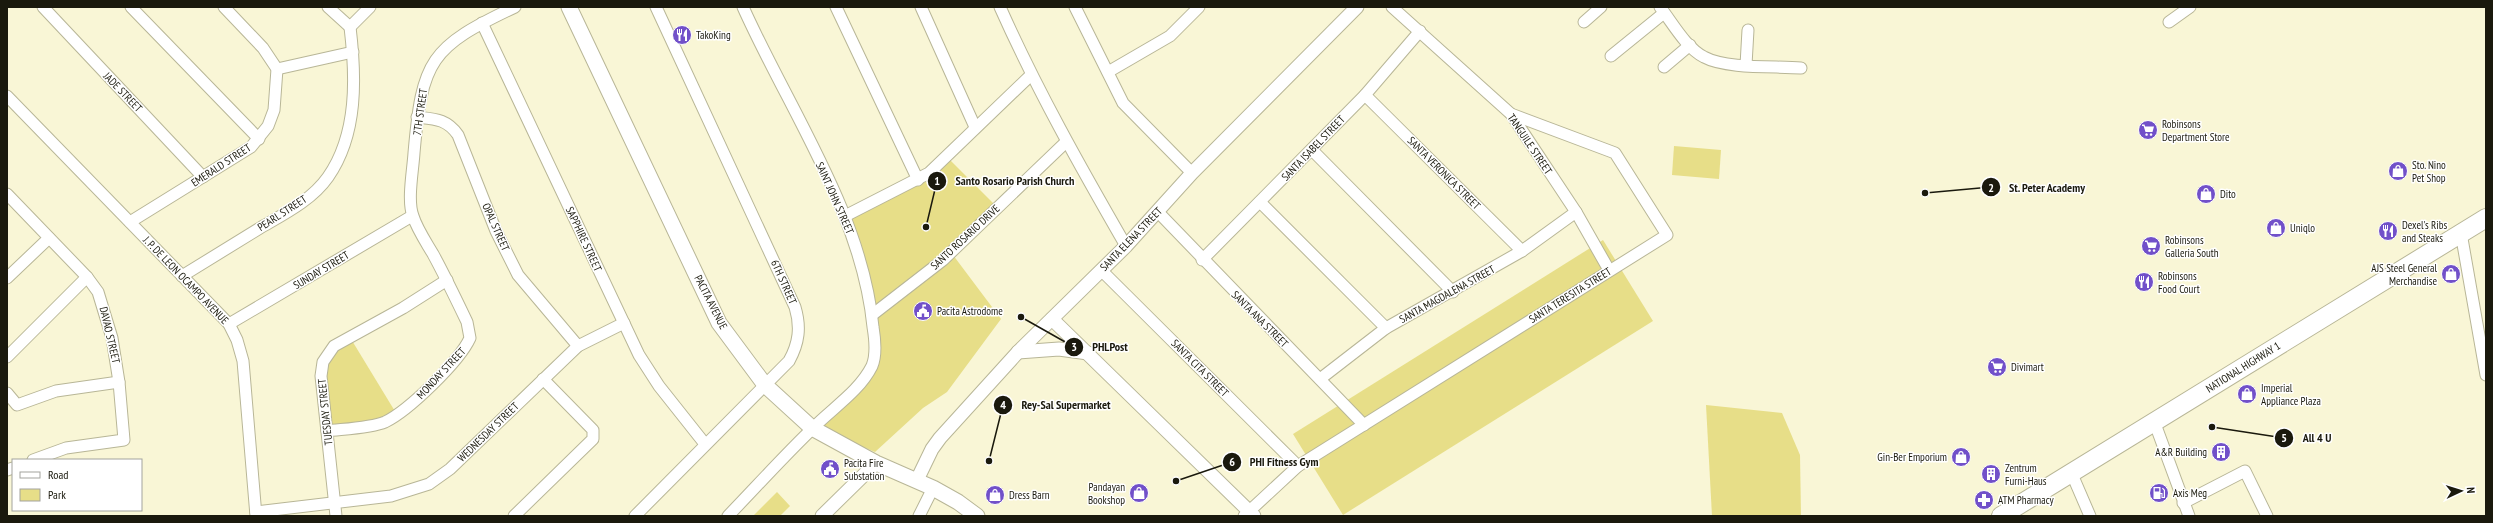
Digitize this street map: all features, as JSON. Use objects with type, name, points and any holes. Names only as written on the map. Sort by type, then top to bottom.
[{"type":"highway","name":"NATIONAL HIGHWAY 1","points":[[2001,516],[2486,218]]},
{"type":"main road","name":"PACITA AVENUE","points":[[569,7],[719,323],[765,385],[812,428],[876,463],[933,488],[958,502],[977,516]]},
{"type":"street","name":"JADE STREET","points":[[43,7],[203,177]]},
{"type":"street","points":[[131,7],[259,139]]},
{"type":"street","points":[[224,7],[263,48],[277,69],[353,52]]},
{"type":"street","points":[[328,7],[350,27],[370,7]]},
{"type":"street","name":"7TH STREET","points":[[412,216],[411,193],[417,117],[421,89],[436,56],[447,45],[482,24],[515,7]]},
{"type":"street","name":"6TH STREET","points":[[635,516],[789,361],[795,350],[799,337],[799,321],[795,307],[656,7]]},
{"type":"street","name":"SAINT JOHN STREET","points":[[728,516],[812,428],[853,390],[872,365],[875,342],[872,315],[859,256],[845,216],[743,7]]},
{"type":"street","points":[[836,7],[918,180]]},
{"type":"street","points":[[921,7],[975,127]]},
{"type":"street","points":[[1000,7],[1031,75],[1066,142],[1126,246]]},
{"type":"street","points":[[1108,72],[1170,36],[1199,7]]},
{"type":"street","name":"SANTA ELENA STREET","points":[[917,480],[932,449],[940,438],[1018,352],[1102,271],[1158,212],[1192,173],[1357,7]]},
{"type":"street","name":"TANGUILE STREET","points":[[1392,7],[1511,114],[1576,212],[1609,270]]},
{"type":"street","points":[[1584,22],[1601,7]]},
{"type":"street","points":[[2169,22],[2190,7]]},
{"type":"street","points":[[1076,8],[1123,103],[1192,173]]},
{"type":"street","points":[[1611,56],[1662,10],[1690,44],[1703,57],[1720,63],[1801,68]]},
{"type":"street","name":"SAPPHIRE STREET","points":[[482,24],[639,355],[659,386],[705,444]]},
{"type":"street","name":"PEARL STREET","points":[[182,276],[298,205],[327,178],[340,156],[347,135],[354,96],[353,52],[350,27]]},
{"type":"street","points":[[1746,65],[1748,30]]},
{"type":"street","name":"SANTA ISABEL STREET","points":[[1202,260],[1365,95],[1420,32]]},
{"type":"street","points":[[1664,67],[1690,44]]},
{"type":"street","name":"EMERALD STREET","points":[[130,222],[251,148],[268,126],[274,110],[277,69]]},
{"type":"street","points":[[845,216],[918,180],[929,173],[975,127],[1031,75]]},
{"type":"street","name":"SANTA VERONICA STREET","points":[[1365,95],[1522,251]]},
{"type":"street","name":"J. P. DE LEON OCAMPO AVENUE","points":[[7,96],[229,324],[237,340],[242,362],[256,514]]},
{"type":"street","name":"SANTA TERESITA STREET","points":[[1249,514],[1298,466],[1667,234],[1614,153],[1511,114]]},
{"type":"street","name":"OPAL STREET","points":[[417,117],[441,120],[454,130],[496,231],[518,275],[578,346]]},
{"type":"street","name":"SANTO ROSARIO DRIVE","points":[[872,315],[943,260],[1066,142]]},
{"type":"street","points":[[1312,150],[1453,292]]},
{"type":"street","name":"DAVAO STREET","points":[[8,196],[87,276],[98,292],[107,315],[119,382],[124,440],[66,448],[36,459]]},
{"type":"street","points":[[1260,202],[1386,328]]},
{"type":"street","name":"SANTA ANA STREET","points":[[1158,212],[1202,260],[1364,425]]},
{"type":"street","name":"SANTA MAGDALENA STREET","points":[[1320,380],[1386,328],[1453,292],[1522,251],[1576,212]]},
{"type":"street","name":"MONDAY STREET","points":[[327,432],[383,423],[400,414],[466,346],[470,338],[467,322],[447,280],[412,216]]},
{"type":"street","name":"SUNDAY STREET","points":[[229,324],[412,216]]},
{"type":"street","points":[[2461,234],[2486,375]]},
{"type":"street","points":[[7,278],[49,238]]},
{"type":"street","name":"SANTA CITA STREET","points":[[1102,271],[1298,466]]},
{"type":"street","points":[[7,357],[87,276]]},
{"type":"street","name":"TUESDAY STREET","points":[[336,516],[321,376],[323,362],[334,346],[403,308],[447,280]]},
{"type":"street","points":[[1052,319],[1249,514]]},
{"type":"street","name":"WEDNESDAY STREET","points":[[256,514],[391,496],[428,484],[450,469],[578,346],[624,324]]},
{"type":"street","points":[[1018,352],[1059,349],[1088,353]]},
{"type":"street","points":[[514,516],[593,439],[593,430],[543,379]]},
{"type":"street","points":[[7,393],[17,405],[56,391],[119,382]]},
{"type":"street","points":[[2154,422],[2189,516]]},
{"type":"street","points":[[822,516],[876,463]]},
{"type":"street","points":[[2183,503],[2245,471],[2267,516]]},
{"type":"street","points":[[2071,472],[2090,516]]},
{"type":"street","points":[[919,516],[933,488]]},
{"type":"green space","points":[[1674,146],[1721,150],[1719,179],[1672,175]]},
{"type":"green space","points":[[947,157],[997,207],[874,312],[851,225],[851,217]]},
{"type":"green space","points":[[1603,240],[1653,321],[1343,515],[1293,434]]},
{"type":"green space","points":[[953,255],[1001,319],[947,392],[923,408],[875,452],[814,426],[874,364],[872,315]]},
{"type":"green space","points":[[351,339],[396,413],[383,423],[327,431],[323,362],[334,346]]},
{"type":"green space","points":[[1706,405],[1782,413],[1800,455],[1801,516],[1712,516]]},
{"type":"green space","points":[[777,492],[790,506],[780,516],[753,516]]},
{"type":"place","name":"TakoKing","points":[[682,35]]},
{"type":"place","name":"Robinsons Department Store","points":[[2148,130]]},
{"type":"place","name":"Sto. Nino Pet Shop","points":[[2398,171]]},
{"type":"place","name":"St. Peter Academy","points":[[1925,193]]},
{"type":"place","name":"Dito","points":[[2206,194]]},
{"type":"place","name":"Santo Rosario Parish Church","points":[[926,227]]},
{"type":"place","name":"Uniqlo","points":[[2276,228]]},
{"type":"place","name":"Dexel's Ribs and Steaks","points":[[2388,231]]},
{"type":"place","name":"Robinsons Galleria South","points":[[2151,246]]},
{"type":"place","name":"AJS Steel General Merchandise","points":[[2451,274]]},
{"type":"place","name":"Robinsons Food Court","points":[[2144,282]]},
{"type":"place","name":"Pacita Astrodome","points":[[923,311]]},
{"type":"place","name":"PHLPost","points":[[1021,317]]},
{"type":"place","name":"Divimart","points":[[1997,367]]},
{"type":"place","name":"Imperial Appliance Plaza","points":[[2247,394]]},
{"type":"place","name":"All 4 U","points":[[2212,427]]},
{"type":"place","name":"A&R Building","points":[[2221,452]]},
{"type":"place","name":"Gin-Ber Emporium","points":[[1961,457]]},
{"type":"place","name":"Rey-Sal Supermarket","points":[[989,461]]},
{"type":"place","name":"Pacita Fire Substation","points":[[830,469]]},
{"type":"place","name":"Zentrum Furni-Haus","points":[[1991,474]]},
{"type":"place","name":"PHI Fitness Gym","points":[[1176,481]]},
{"type":"place","name":"Pandayan Bookshop","points":[[1139,493]]},
{"type":"place","name":"Axis Meg","points":[[2159,493]]},
{"type":"place","name":"Dress Barn","points":[[995,495]]},
{"type":"place","name":"ATM Pharmacy","points":[[1984,500]]}]
